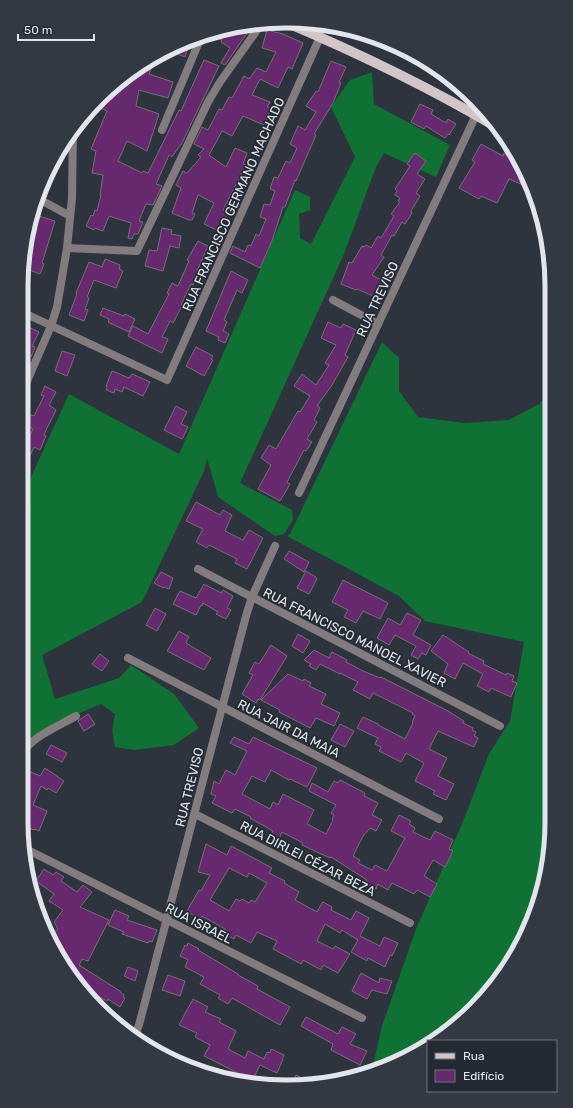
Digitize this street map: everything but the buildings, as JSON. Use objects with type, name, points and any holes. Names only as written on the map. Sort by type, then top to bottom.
[{"type":"main road","points":[[301,29],[396,72],[484,120]]},
{"type":"street","points":[[67,248],[137,251],[208,102],[220,82],[257,30]]},
{"type":"street","name":"RUA FRANCISCO GERMANO MACHADO","points":[[51,326],[167,380],[320,37]]},
{"type":"street","points":[[162,130],[198,44]]},
{"type":"street","name":"RUA TREVISO","points":[[299,493],[476,115]]},
{"type":"street","points":[[28,379],[51,326],[57,307],[67,248],[72,198],[73,142]]},
{"type":"street","points":[[43,201],[70,216]]},
{"type":"street","points":[[333,300],[378,324]]},
{"type":"street","points":[[28,315],[51,326]]},
{"type":"street","name":"RUA TREVISO","points":[[136,1032],[167,921],[246,616],[252,597],[275,546]]},
{"type":"street","name":"RUA FRANCISCO MANOEL XAVIER","points":[[198,569],[500,726]]},
{"type":"street","name":"RUA JAIR DA MAIA","points":[[128,658],[439,819]]},
{"type":"street","points":[[28,746],[36,739],[76,716]]},
{"type":"street","name":"RUA DIRLEI CÉZAR BEZA","points":[[195,814],[410,923]]},
{"type":"street","name":"RUA ISRAEL","points":[[30,852],[362,1018]]},
{"type":"green space","points":[[372,72],[374,104],[450,145],[436,177],[384,153],[376,167],[344,254],[240,483],[292,510],[293,520],[284,534],[275,536],[218,497],[207,458],[204,471],[142,602],[42,655],[55,699],[119,678],[131,665],[174,694],[199,728],[174,745],[134,750],[115,747],[112,730],[115,714],[101,704],[75,715],[28,746],[28,484],[69,394],[179,454],[295,190],[310,197],[310,210],[299,214],[300,238],[311,244],[355,157],[331,107],[350,80]]},
{"type":"green space","points":[[382,342],[399,358],[399,391],[418,417],[465,423],[509,420],[539,404],[545,397],[545,822],[543,855],[536,888],[531,905],[518,936],[492,979],[481,992],[444,1027],[401,1053],[373,1065],[382,1026],[416,929],[462,824],[489,754],[510,721],[524,642],[425,621],[399,596],[287,536],[290,534]]}]
